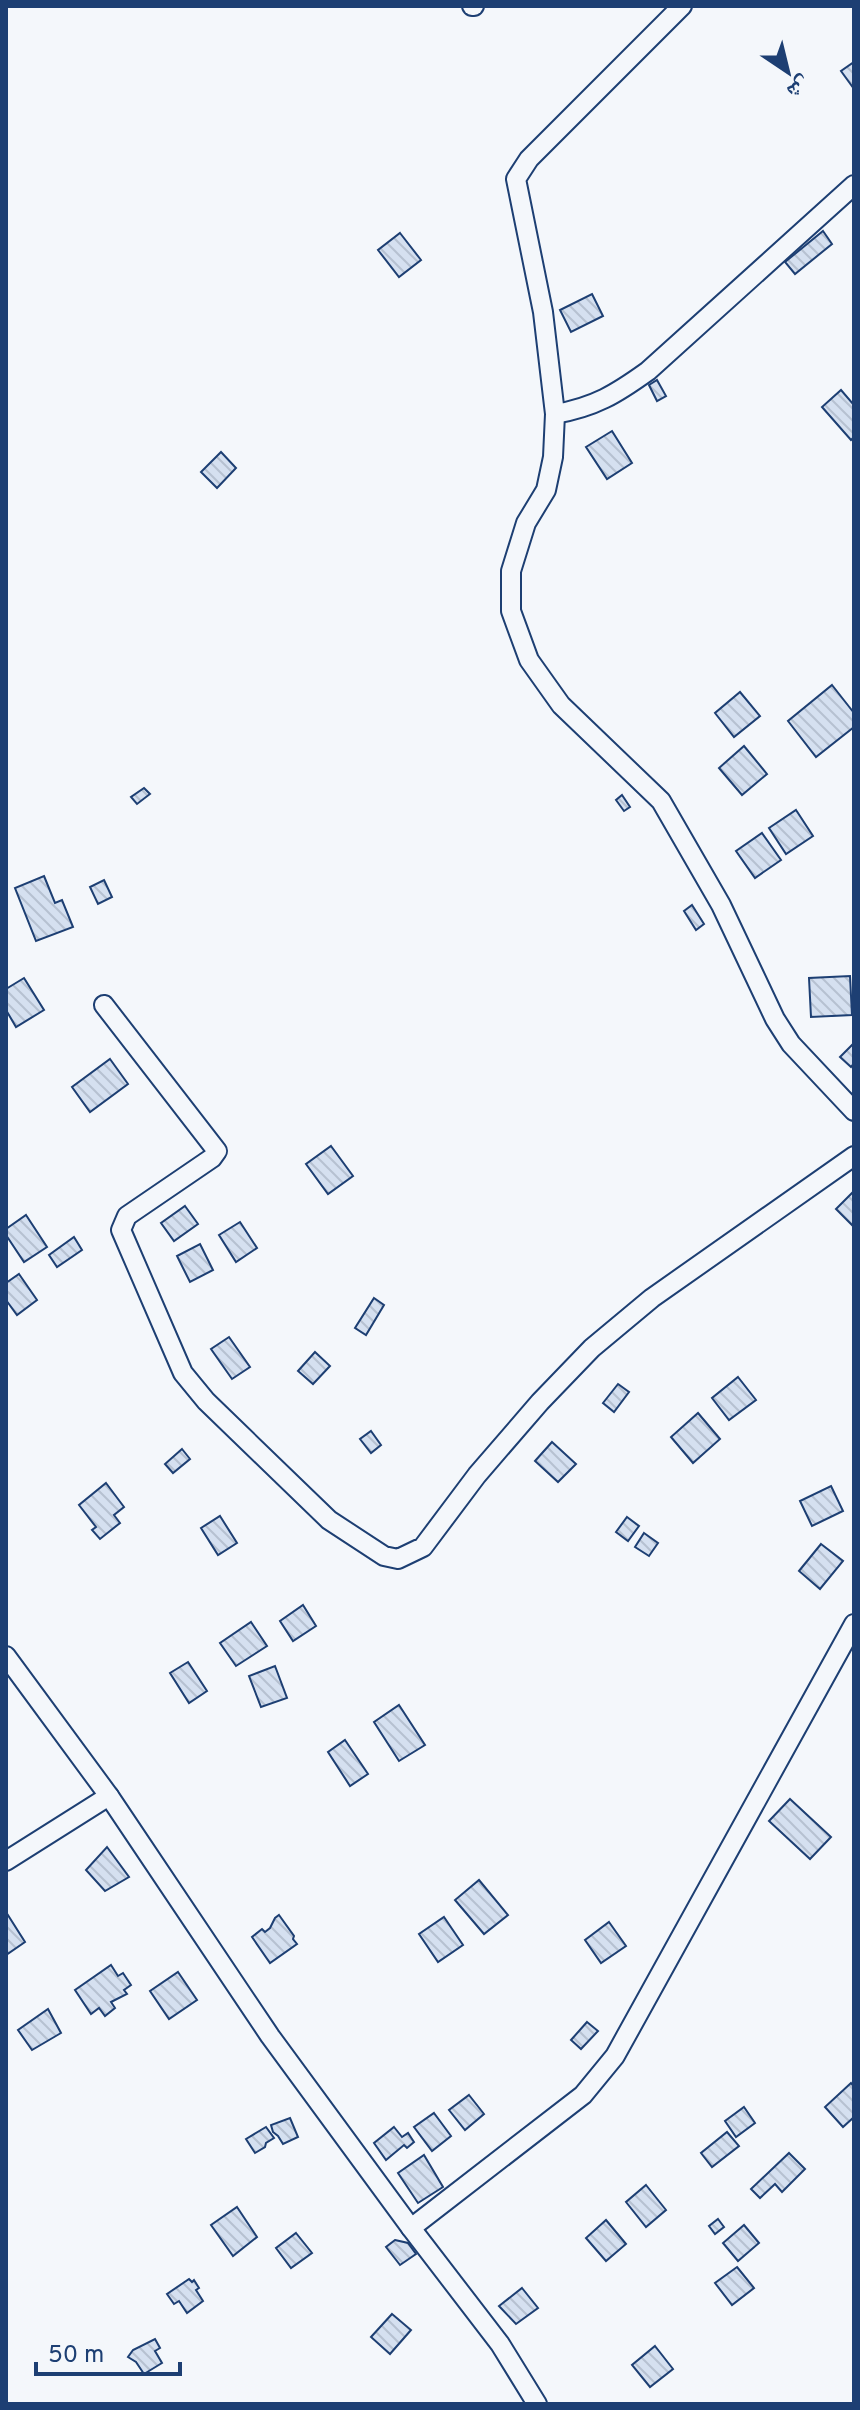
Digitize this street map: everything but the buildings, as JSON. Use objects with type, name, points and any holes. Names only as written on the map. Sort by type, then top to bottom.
[{"type":"street","points":[[682,6],[529,159],[516,179],[543,312],[555,414],[553,457],[546,490],[526,523],[511,571],[511,611],[529,660],[561,705],[661,801],[721,905],[775,1019],[791,1044],[854,1111]]},
{"type":"street","points":[[555,414],[582,409],[617,393],[648,371],[854,185]]},
{"type":"street","points":[[104,1005],[217,1151],[212,1158],[127,1216],[121,1230],[183,1373],[206,1401],[329,1520],[384,1556],[398,1559],[423,1547],[486,1465],[592,1348],[652,1298],[854,1156]]},
{"type":"street","points":[[411,2228],[583,2095],[615,2056],[854,1624]]},
{"type":"street","points":[[6,1656],[109,1796],[270,2036],[500,2344],[537,2404]]},
{"type":"street","points":[[6,1861],[109,1796]]}]
